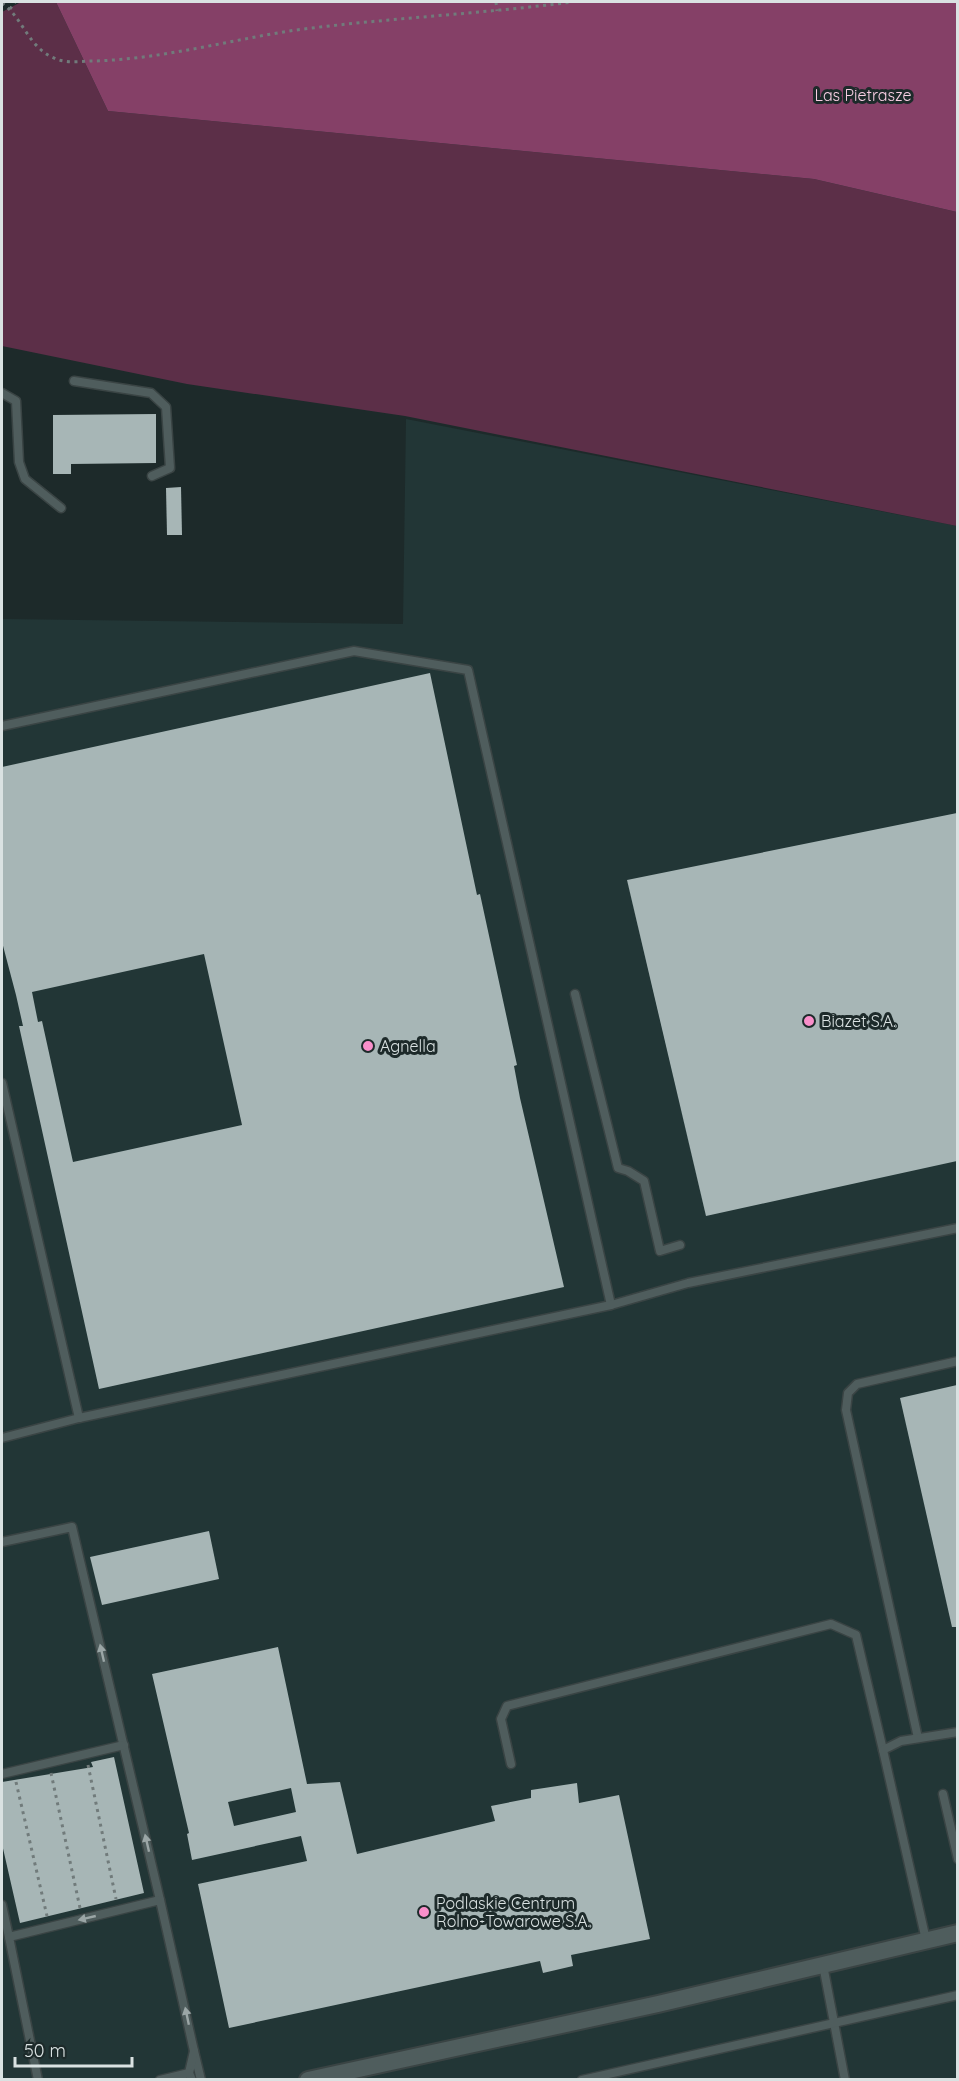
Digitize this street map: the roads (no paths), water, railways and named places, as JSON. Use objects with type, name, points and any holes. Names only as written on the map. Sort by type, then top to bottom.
[{"type":"street","points":[[308,2079],[823,1965],[957,1933]]},
{"type":"lane","points":[[74,381],[151,393],[166,407],[170,468],[152,476]]},
{"type":"lane","points":[[2,393],[16,400],[19,462],[25,479],[61,508]]},
{"type":"lane","points":[[2,726],[354,651],[468,670],[611,1305]]},
{"type":"lane","points":[[575,994],[618,1168],[644,1181],[660,1251],[680,1245]]},
{"type":"lane","points":[[2,1083],[79,1418]]},
{"type":"lane","points":[[2,1438],[79,1418],[611,1305],[688,1283],[957,1228]]},
{"type":"lane","points":[[918,1738],[846,1410],[848,1394],[857,1384],[957,1361]]},
{"type":"lane","points":[[2,1542],[72,1527],[201,2079]]},
{"type":"lane","points":[[511,1764],[501,1719],[507,1706],[831,1624],[856,1635],[926,1940]]},
{"type":"lane","points":[[883,1750],[918,1738],[957,1732]]},
{"type":"lane","points":[[2,1774],[124,1745]]},
{"type":"lane","points":[[943,1794],[957,1859]]},
{"type":"lane","points":[[9,1936],[160,1900]]},
{"type":"lane","points":[[2,1905],[38,2079]]},
{"type":"lane","points":[[823,1965],[845,2079]]},
{"type":"lane","points":[[582,2079],[957,1995]]},
{"type":"lane","points":[[160,2079],[190,2076],[194,2051]]},
{"type":"place","name":"Biazet S.A.","points":[[809,1021]]},
{"type":"place","name":"Agnella","points":[[368,1046]]},
{"type":"place","name":"Podlaskie Centrum Rolno-Towarowe S.A.","points":[[424,1912]]},
{"type":"park label","name":"Las Pietrasze","points":[[863,95]]}]
